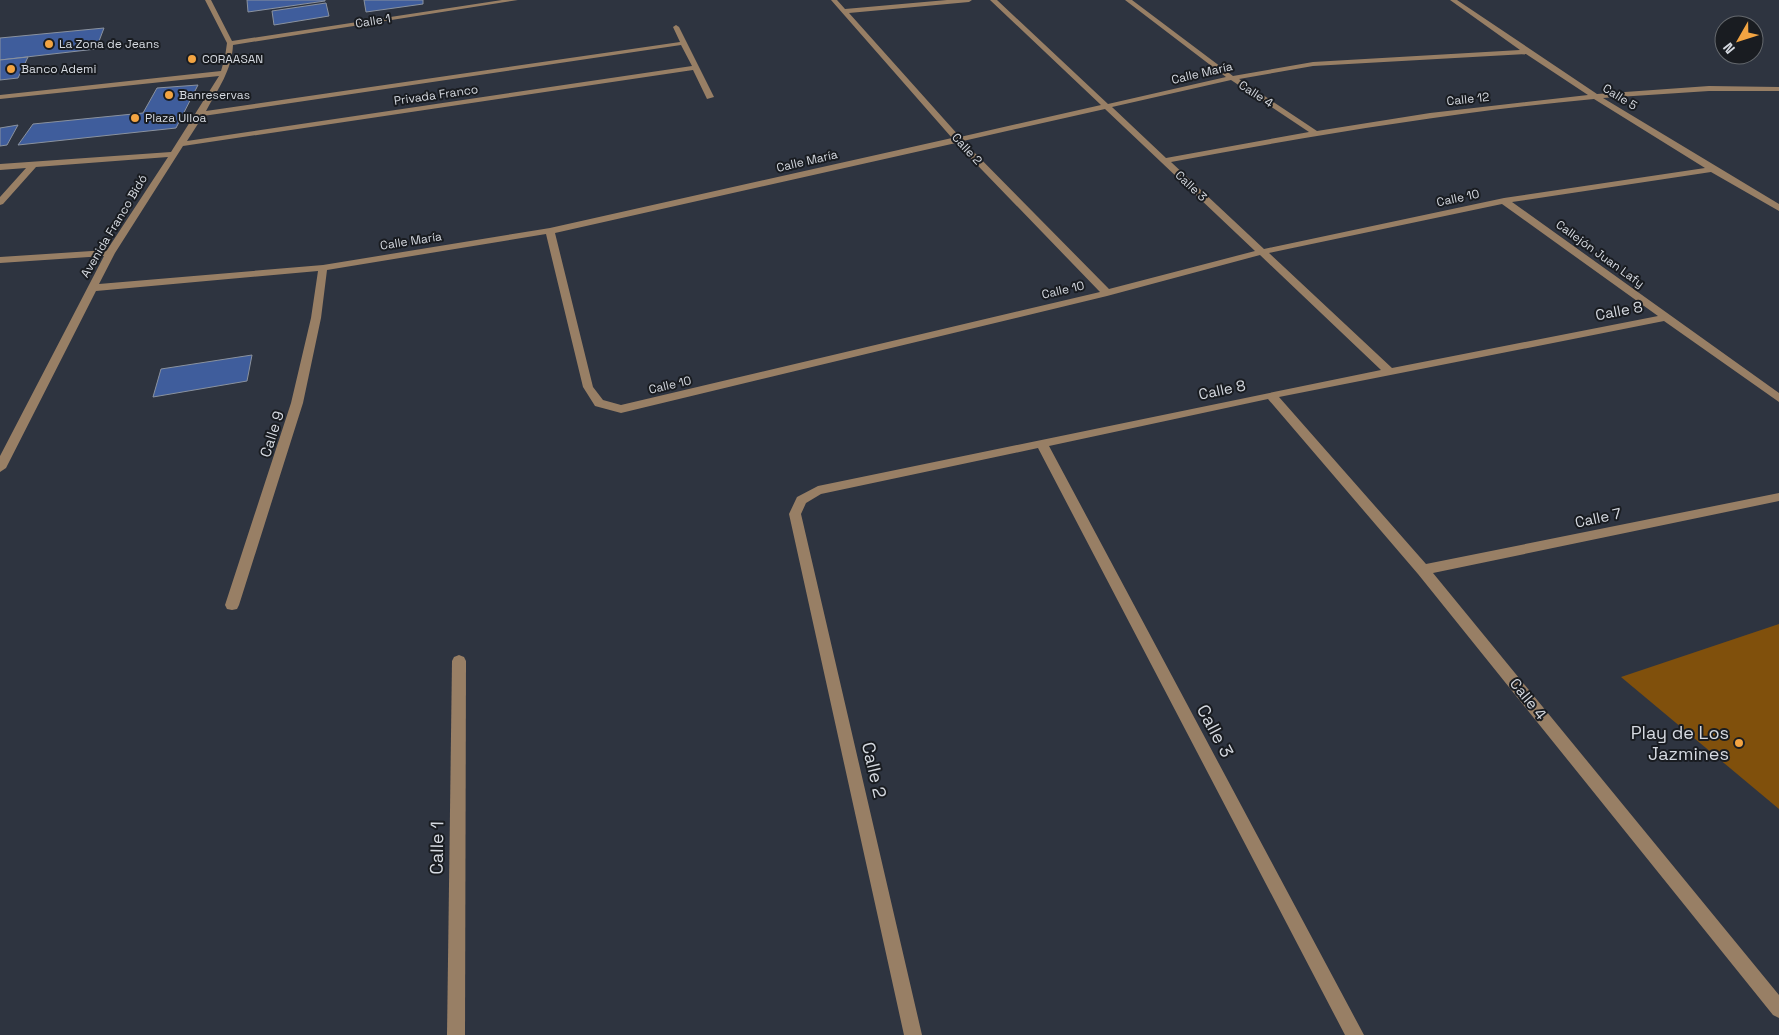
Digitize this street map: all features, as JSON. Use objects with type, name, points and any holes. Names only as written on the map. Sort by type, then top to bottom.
[{"type":"street","points":[[208,0],[230,43]]},
{"type":"street","name":"Calle 1","points":[[230,43],[473,3],[515,0]]},
{"type":"street","name":"Calle 2","points":[[834,0],[959,140],[1106,293]]},
{"type":"street","points":[[844,11],[969,0]]},
{"type":"street","name":"Calle 3","points":[[993,0],[1390,372]]},
{"type":"street","name":"Calle 4","points":[[1128,0],[1232,78],[1314,132]]},
{"type":"street","name":"Calle 5","points":[[1453,0],[1526,52],[1779,208]]},
{"type":"street","points":[[676,28],[710,97]]},
{"type":"street","name":"Avenida Franco Bidó","points":[[0,468],[110,253],[200,114],[224,73],[229,57],[230,43]]},
{"type":"street","name":"Privada Franco","points":[[200,114],[684,44]]},
{"type":"street","name":"Calle María","points":[[91,288],[323,268],[550,231],[1232,78],[1313,64],[1526,52]]},
{"type":"street","name":"Privada Franco","points":[[181,144],[695,68]]},
{"type":"street","points":[[0,97],[224,73]]},
{"type":"street","name":"Calle 12","points":[[1163,161],[1314,132],[1435,113],[1597,96],[1701,88],[1779,89]]},
{"type":"street","points":[[0,167],[174,154]]},
{"type":"street","points":[[0,202],[34,164]]},
{"type":"street","name":"Calle 10","points":[[550,231],[588,387],[599,403],[621,409],[1106,293],[1262,252],[1504,201],[1713,169]]},
{"type":"street","name":"Callejón Juan Lafy","points":[[1504,201],[1779,398]]},
{"type":"street","points":[[0,260],[110,253]]},
{"type":"street","name":"Calle 9","points":[[232,605],[298,403],[316,318],[323,268]]},
{"type":"street","name":"Calle 8","points":[[795,514],[801,500],[818,490],[1271,395],[1667,318]]},
{"type":"street","name":"Calle 4","points":[[1271,395],[1423,570],[1779,1009]]},
{"type":"street","name":"Calle 3","points":[[1042,444],[1355,1035]]},
{"type":"street","name":"Calle 7","points":[[1423,570],[1779,497]]},
{"type":"street","name":"Calle 2","points":[[795,514],[913,1035]]},
{"type":"street","name":"Calle 1","points":[[456,1035],[459,660]]},
{"type":"shaded area","name":"Play de Los Jazmines","points":[[1779,624],[1779,809],[1621,677]]},
{"type":"building","points":[[247,0],[325,0],[325,1],[248,12]]},
{"type":"building","points":[[364,0],[423,0],[423,4],[366,12]]},
{"type":"building","points":[[326,3],[329,16],[274,25],[272,11]]},
{"type":"building","name":"La Zona de Jeans","points":[[104,28],[96,49],[0,60],[0,38]]},
{"type":"building","name":"Banco Ademi","points":[[28,57],[18,78],[0,80],[0,60]]},
{"type":"building","name":"Plaza Ulloa","points":[[198,85],[176,128],[18,145],[33,124],[143,113],[157,88]]},
{"type":"building","points":[[18,125],[7,145],[0,146],[0,128]]},
{"type":"building","points":[[252,355],[247,381],[153,397],[161,369]]},
{"type":"place","name":"La Zona de Jeans","points":[[49,44]]},
{"type":"place","name":"CORAASAN","points":[[192,59]]},
{"type":"place","name":"Banco Ademi","points":[[11,69]]},
{"type":"place","name":"Banreservas","points":[[169,95]]},
{"type":"place","name":"Plaza Ulloa","points":[[135,118]]},
{"type":"place","name":"Play de Los Jazmines","points":[[1739,743]]}]
